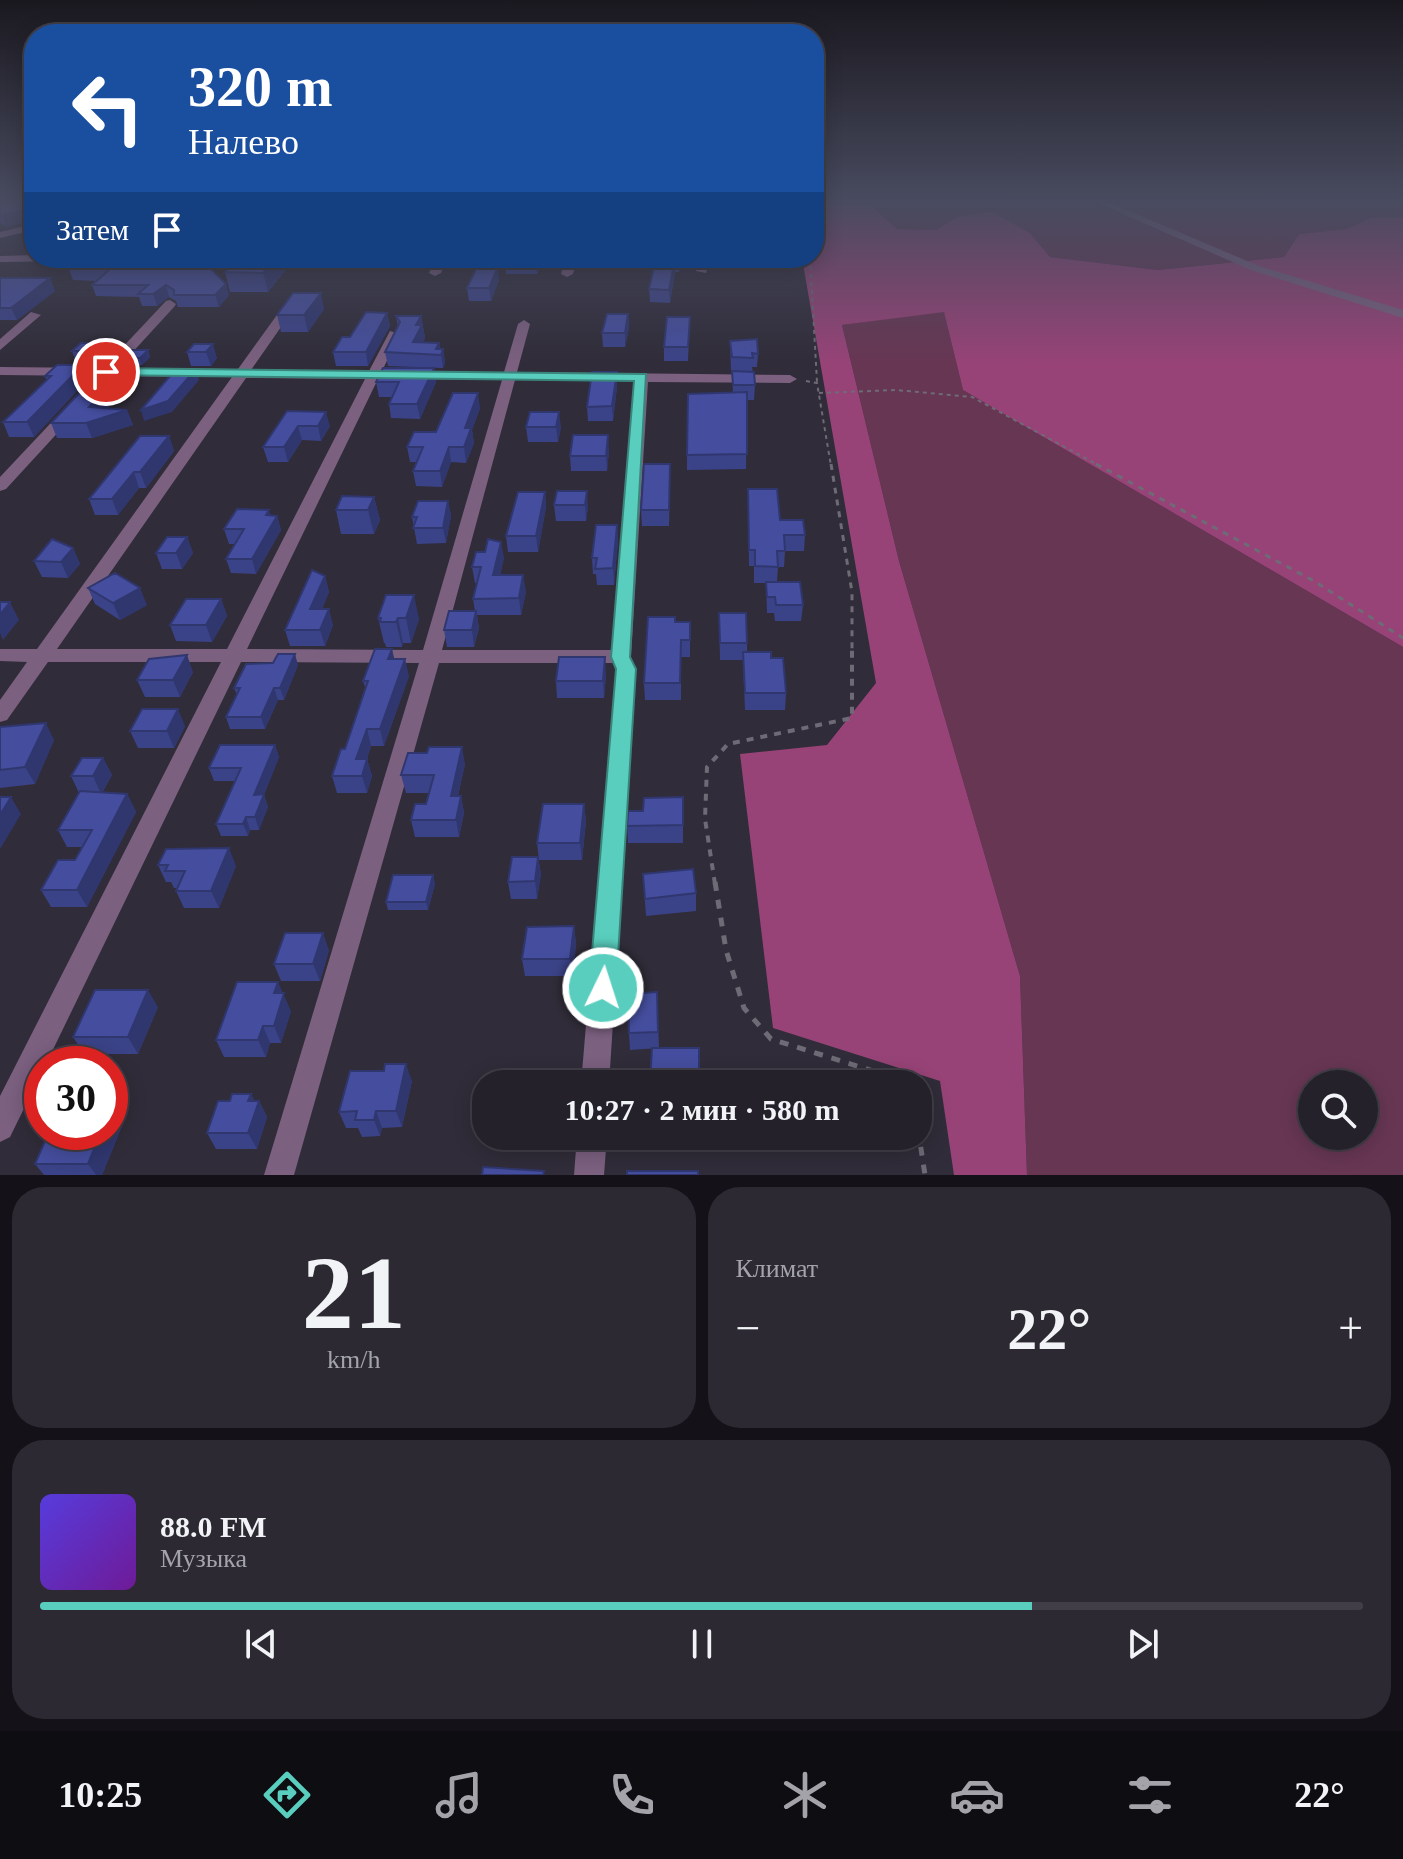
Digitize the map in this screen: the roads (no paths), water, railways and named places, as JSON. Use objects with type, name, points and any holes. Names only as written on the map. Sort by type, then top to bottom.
[{"type":"street","points":[[1222,254],[1255,268],[1403,314]]},
{"type":"street","points":[[0,259],[24,259]]},
{"type":"street","points":[[435,273],[437,268]]},
{"type":"street","points":[[567,274],[568,268]]},
{"type":"street","points":[[0,486],[170,304]]},
{"type":"street","points":[[0,715],[291,304]]},
{"type":"street","points":[[0,346],[35,315]]},
{"type":"street","points":[[279,1175],[524,324]]},
{"type":"street","points":[[0,1127],[394,334]]},
{"type":"street","points":[[0,371],[96,384],[240,373],[790,379]]},
{"type":"street","points":[[596,1070],[626,669],[621,657],[642,377]]},
{"type":"street","points":[[0,655],[621,657]]},
{"type":"street","points":[[589,1175],[591,1150]]}]
